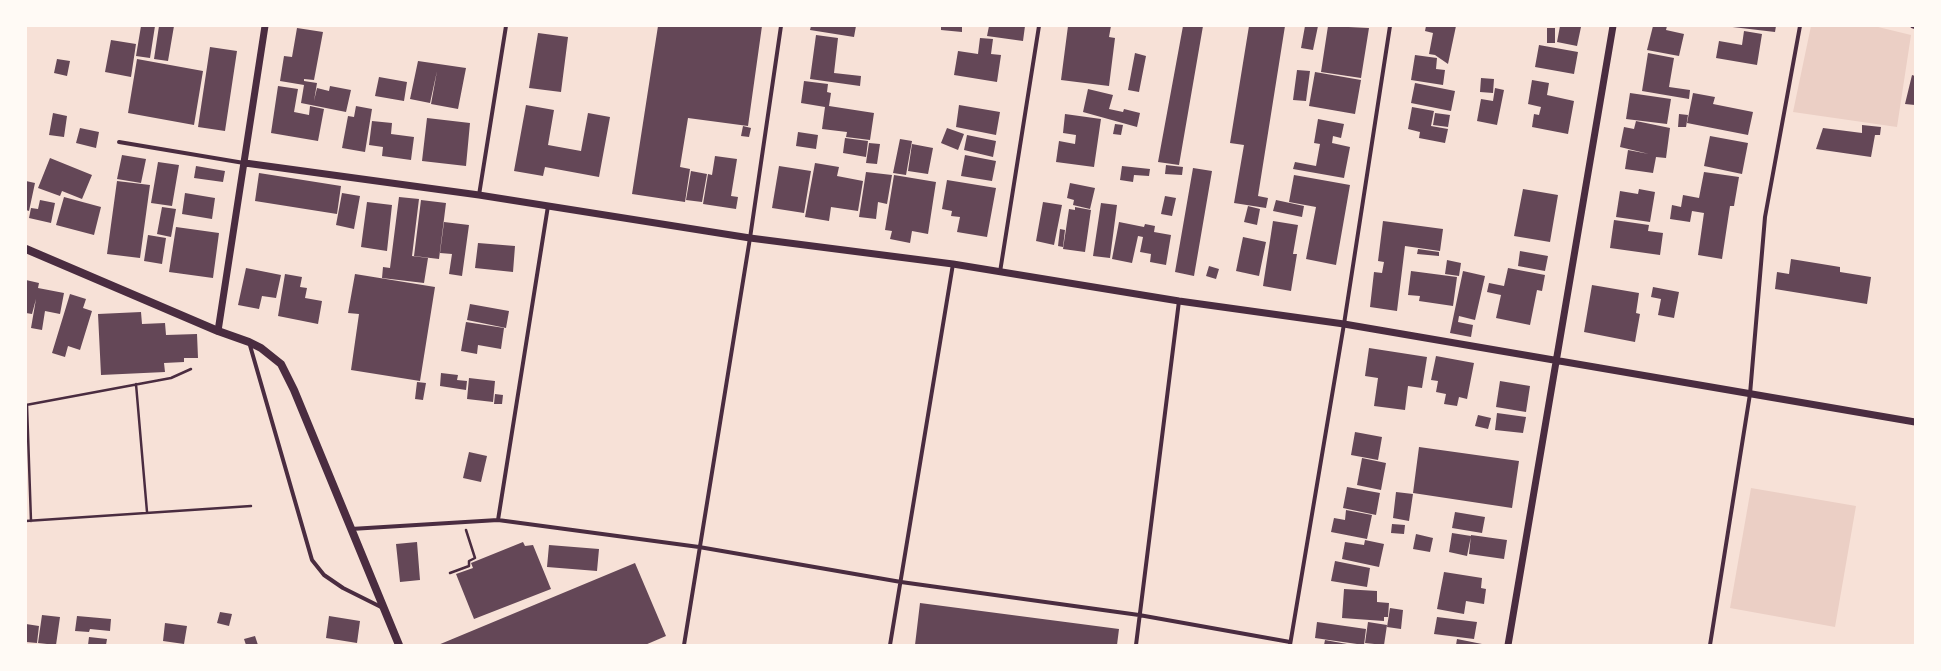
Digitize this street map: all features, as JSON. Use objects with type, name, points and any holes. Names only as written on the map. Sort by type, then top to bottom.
[{"type":"main road","points":[[26,249],[218,331],[249,342],[261,348],[281,364],[294,390],[399,645]]},
{"type":"street","points":[[218,331],[265,26]]},
{"type":"street","points":[[479,195],[506,26]]},
{"type":"street","points":[[684,645],[750,238],[781,26]]},
{"type":"street","points":[[1000,272],[1039,26]]},
{"type":"street","points":[[351,529],[498,520],[699,547],[901,582],[1139,615],[1290,643],[1344,324],[1390,26]]},
{"type":"street","points":[[1508,645],[1613,26]]},
{"type":"street","points":[[1710,645],[1750,394],[1765,217],[1800,26]]},
{"type":"street","points":[[119,142],[244,163],[479,195],[750,238],[953,264],[1179,301],[1344,324],[1556,359],[1915,422]]},
{"type":"street","points":[[498,520],[548,206]]},
{"type":"street","points":[[890,645],[953,264]]},
{"type":"street","points":[[1136,645],[1179,301]]},
{"type":"street","points":[[249,342],[312,560],[324,575],[343,588],[384,608]]},
{"type":"path","points":[[31,521],[27,405],[171,378],[191,369]]},
{"type":"path","points":[[136,384],[147,512]]},
{"type":"path","points":[[26,521],[251,506]]},
{"type":"path","points":[[450,573],[470,566],[468,562],[475,558],[463,522]]},
{"type":"shaded area","points":[[1811,26],[1874,26],[1911,35],[1897,127],[1793,112]]},
{"type":"shaded area","points":[[1751,488],[1856,506],[1835,627],[1730,608]]},
{"type":"building","points":[[141,26],[155,26],[150,58],[136,56]]},
{"type":"building","points":[[159,26],[174,26],[168,61],[154,59]]},
{"type":"building","points":[[658,26],[762,26],[748,126],[688,118],[680,167],[690,169],[685,202],[632,194]]},
{"type":"building","points":[[811,26],[856,26],[854,37],[810,30]]},
{"type":"building","points":[[941,26],[962,26],[962,32],[941,30]]},
{"type":"building","points":[[989,26],[1025,26],[1023,41],[987,36]]},
{"type":"building","points":[[1068,26],[1111,26],[1109,37],[1115,38],[1109,86],[1061,80]]},
{"type":"building","points":[[1183,26],[1203,26],[1179,165],[1158,162]]},
{"type":"building","points":[[1249,26],[1285,26],[1258,196],[1268,198],[1266,208],[1234,203],[1244,145],[1230,143]]},
{"type":"building","points":[[1305,26],[1318,26],[1313,50],[1301,48]]},
{"type":"building","points":[[1328,26],[1369,28],[1361,78],[1321,72]]},
{"type":"building","points":[[1426,26],[1456,26],[1448,64],[1435,55],[1429,54],[1433,33],[1425,31]]},
{"type":"building","points":[[1560,26],[1581,27],[1577,46],[1557,42]]},
{"type":"building","points":[[1653,26],[1667,26],[1666,30],[1684,34],[1679,56],[1647,50]]},
{"type":"building","points":[[1724,26],[1776,26],[1775,32]]},
{"type":"building","points":[[297,28],[323,32],[314,80],[304,79],[304,81],[317,83],[314,101],[317,88],[329,91],[330,86],[351,90],[346,112],[301,103],[304,85],[280,81],[284,56],[292,57]]},
{"type":"building","points":[[1547,28],[1555,28],[1555,43],[1547,43]]},
{"type":"building","points":[[1744,31],[1762,34],[1757,65],[1716,58],[1719,41],[1742,45]]},
{"type":"building","points":[[538,33],[568,37],[561,92],[529,88]]},
{"type":"building","points":[[816,35],[838,38],[834,73],[861,76],[860,86],[810,79]]},
{"type":"building","points":[[980,38],[993,39],[991,54],[1001,55],[997,82],[954,75],[958,51],[978,54]]},
{"type":"building","points":[[111,40],[136,44],[131,77],[105,72]]},
{"type":"building","points":[[1539,45],[1578,52],[1574,74],[1535,67]]},
{"type":"building","points":[[210,47],[237,51],[225,131],[198,127]]},
{"type":"building","points":[[1135,53],[1146,56],[1139,92],[1128,90]]},
{"type":"building","points":[[1648,53],[1674,58],[1669,87],[1690,90],[1689,99],[1642,91]]},
{"type":"building","points":[[1415,55],[1437,58],[1436,69],[1445,70],[1443,85],[1411,80]]},
{"type":"building","points":[[57,59],[70,61],[67,76],[54,73]]},
{"type":"building","points":[[137,59],[203,71],[194,125],[128,113]]},
{"type":"building","points":[[418,61],[466,68],[458,109],[431,104],[437,71],[430,103],[410,99]]},
{"type":"building","points":[[1297,70],[1310,71],[1306,101],[1293,100]]},
{"type":"building","points":[[1315,72],[1361,80],[1355,114],[1309,106]]},
{"type":"building","points":[[1912,75],[1915,76],[1915,105],[1905,104]]},
{"type":"building","points":[[379,77],[407,82],[404,101],[375,96]]},
{"type":"building","points":[[1481,78],[1494,79],[1493,93],[1480,92]]},
{"type":"building","points":[[1532,80],[1549,83],[1547,95],[1574,101],[1568,134],[1532,127],[1534,114],[1539,115],[1541,107],[1528,104]]},
{"type":"building","points":[[804,81],[828,84],[827,92],[831,93],[829,106],[874,113],[870,140],[846,137],[847,132],[822,129],[825,107],[801,103]]},
{"type":"building","points":[[1415,83],[1455,91],[1451,111],[1411,103]]},
{"type":"building","points":[[278,86],[298,89],[294,112],[309,115],[310,106],[324,109],[318,141],[271,133]]},
{"type":"building","points":[[1495,88],[1504,90],[1497,125],[1477,121],[1481,99],[1493,101]]},
{"type":"building","points":[[1088,89],[1113,95],[1109,109],[1123,112],[1124,109],[1140,113],[1137,127],[1083,112]]},
{"type":"building","points":[[1630,93],[1671,99],[1667,124],[1626,119]]},
{"type":"building","points":[[1693,93],[1715,97],[1713,104],[1753,112],[1748,135],[1687,123]]},
{"type":"building","points":[[526,105],[554,110],[548,145],[581,151],[588,113],[610,117],[599,177],[545,167],[543,176],[514,171]]},
{"type":"building","points":[[959,105],[1000,112],[996,135],[956,127]]},
{"type":"building","points":[[356,106],[372,109],[365,152],[342,148],[348,116],[354,117]]},
{"type":"building","points":[[1412,107],[1434,111],[1431,126],[1448,129],[1445,143],[1419,138],[1420,132],[1408,129]]},
{"type":"building","points":[[53,113],[67,116],[64,137],[49,135]]},
{"type":"building","points":[[1435,113],[1450,115],[1448,127],[1433,125]]},
{"type":"building","points":[[1065,114],[1101,119],[1094,167],[1056,162],[1059,141],[1075,144],[1076,135],[1063,133]]},
{"type":"building","points":[[1679,114],[1688,115],[1686,127],[1678,127]]},
{"type":"building","points":[[427,118],[470,123],[466,166],[422,161]]},
{"type":"building","points":[[1318,119],[1344,124],[1341,138],[1333,136],[1332,143],[1350,147],[1344,178],[1293,169],[1295,162],[1316,166],[1320,144],[1314,143]]},
{"type":"building","points":[[372,121],[392,123],[391,134],[414,137],[411,160],[382,156],[383,147],[369,145]]},
{"type":"building","points":[[1636,121],[1670,128],[1666,158],[1656,157],[1653,173],[1625,169],[1628,150],[1649,154],[1620,147],[1624,127],[1634,129]]},
{"type":"building","points":[[1115,124],[1123,125],[1121,135],[1113,134]]},
{"type":"building","points":[[1862,125],[1881,127],[1880,135],[1875,135],[1871,157],[1816,149],[1823,128],[1862,133]]},
{"type":"building","points":[[743,126],[751,128],[749,137],[741,136]]},
{"type":"building","points":[[80,128],[99,132],[96,148],[76,143]]},
{"type":"building","points":[[947,128],[964,134],[958,150],[941,143]]},
{"type":"building","points":[[798,132],[818,135],[816,149],[796,146]]},
{"type":"building","points":[[967,135],[996,141],[993,157],[964,150]]},
{"type":"building","points":[[1710,136],[1748,143],[1742,174],[1704,166]]},
{"type":"building","points":[[845,138],[868,141],[866,157],[843,153]]},
{"type":"building","points":[[900,139],[912,141],[906,175],[893,173]]},
{"type":"building","points":[[869,143],[880,144],[877,164],[866,163]]},
{"type":"building","points":[[912,144],[933,148],[928,174],[908,171]]},
{"type":"building","points":[[122,155],[146,159],[141,183],[117,179]]},
{"type":"building","points":[[965,155],[996,161],[992,181],[961,176]]},
{"type":"building","points":[[715,156],[737,159],[731,196],[738,197],[736,209],[703,204],[708,174],[712,175]]},
{"type":"building","points":[[50,158],[92,175],[82,199],[62,191],[60,196],[38,188]]},
{"type":"building","points":[[158,162],[179,165],[172,206],[151,203]]},
{"type":"building","points":[[815,163],[839,167],[837,176],[863,181],[858,211],[831,207],[829,221],[805,217]]},
{"type":"building","points":[[1166,165],[1183,167],[1182,175],[1165,174]]},
{"type":"building","points":[[196,166],[225,171],[223,182],[194,178]]},
{"type":"building","points":[[779,166],[811,171],[804,213],[772,208]]},
{"type":"building","points":[[1122,166],[1150,169],[1149,176],[1134,175],[1133,182],[1120,180]]},
{"type":"building","points":[[1193,168],[1212,171],[1194,276],[1175,272]]},
{"type":"building","points":[[691,171],[707,174],[702,202],[686,200]]},
{"type":"building","points":[[866,172],[892,175],[887,204],[878,202],[876,219],[859,217]]},
{"type":"building","points":[[1704,172],[1739,177],[1734,206],[1730,206],[1722,259],[1698,255],[1704,213],[1692,211],[1690,222],[1670,219],[1672,205],[1681,207],[1683,195],[1699,198]]},
{"type":"building","points":[[259,173],[341,186],[337,214],[255,201]]},
{"type":"building","points":[[894,175],[936,182],[928,234],[912,231],[910,243],[890,239],[892,231],[885,230]]},
{"type":"building","points":[[1294,175],[1350,185],[1336,265],[1306,259],[1316,207],[1289,202]]},
{"type":"building","points":[[947,180],[996,188],[987,237],[957,232],[960,217],[951,216],[952,211],[942,209]]},
{"type":"building","points":[[26,181],[35,183],[29,211],[26,210]]},
{"type":"building","points":[[117,181],[150,185],[140,258],[107,254]]},
{"type":"building","points":[[1070,183],[1095,188],[1090,209],[1073,205],[1074,200],[1067,198]]},
{"type":"building","points":[[1523,189],[1558,195],[1550,242],[1514,236]]},
{"type":"building","points":[[1639,189],[1655,192],[1650,222],[1616,217],[1620,191],[1638,194]]},
{"type":"building","points":[[185,193],[215,198],[212,219],[182,214]]},
{"type":"building","points":[[342,193],[360,196],[354,229],[336,225]]},
{"type":"building","points":[[1165,196],[1176,198],[1172,216],[1161,214]]},
{"type":"building","points":[[64,197],[101,207],[94,235],[56,225]]},
{"type":"building","points":[[399,197],[419,199],[412,256],[428,258],[424,283],[382,278],[383,267],[390,268]]},
{"type":"building","points":[[40,200],[55,203],[51,223],[29,218],[31,208],[38,209]]},
{"type":"building","points":[[421,200],[446,203],[439,259],[414,256]]},
{"type":"building","points":[[1276,200],[1304,206],[1302,217],[1273,211]]},
{"type":"building","points":[[367,202],[392,205],[387,251],[361,247]]},
{"type":"building","points":[[1043,202],[1062,205],[1054,245],[1036,241]]},
{"type":"building","points":[[1101,203],[1117,205],[1110,258],[1093,256]]},
{"type":"building","points":[[1248,206],[1260,209],[1257,225],[1244,222]]},
{"type":"building","points":[[162,207],[176,209],[171,237],[157,234]]},
{"type":"building","points":[[1075,207],[1091,210],[1085,252],[1063,249],[1069,209],[1075,210]]},
{"type":"building","points":[[1614,220],[1649,225],[1648,231],[1663,233],[1660,255],[1610,248]]},
{"type":"building","points":[[1273,221],[1298,225],[1293,254],[1297,254],[1291,291],[1263,286]]},
{"type":"building","points":[[1383,221],[1443,229],[1440,251],[1405,246],[1397,311],[1370,307],[1374,272],[1382,273],[1384,262],[1378,261]]},
{"type":"building","points":[[444,222],[469,225],[462,276],[449,274],[452,254],[440,253]]},
{"type":"building","points":[[1119,222],[1144,227],[1145,224],[1155,226],[1154,232],[1171,235],[1166,265],[1150,262],[1151,254],[1140,252],[1143,237],[1138,236],[1132,263],[1112,259]]},
{"type":"building","points":[[176,227],[219,233],[213,278],[169,272]]},
{"type":"building","points":[[1060,229],[1065,230],[1063,247],[1058,246]]},
{"type":"building","points":[[148,235],[166,238],[162,264],[144,261]]},
{"type":"building","points":[[1243,237],[1266,242],[1259,276],[1236,271]]},
{"type":"building","points":[[478,243],[515,246],[513,272],[475,268]]},
{"type":"building","points":[[1418,249],[1439,252],[1439,256],[1417,254]]},
{"type":"building","points":[[1520,251],[1548,256],[1545,271],[1518,266]]},
{"type":"building","points":[[1791,259],[1840,267],[1840,272],[1871,277],[1867,304],[1775,289],[1777,272],[1789,274]]},
{"type":"building","points":[[1447,260],[1461,263],[1459,276],[1445,274]]},
{"type":"building","points":[[1209,266],[1219,269],[1216,279],[1206,276]]},
{"type":"building","points":[[246,268],[281,275],[276,298],[262,296],[259,309],[238,305]]},
{"type":"building","points":[[1508,268],[1545,275],[1542,291],[1537,290],[1530,325],[1496,318],[1501,295],[1487,292],[1489,283],[1504,286]]},
{"type":"building","points":[[1411,271],[1457,277],[1453,306],[1419,301],[1420,296],[1408,295]]},
{"type":"building","points":[[1463,271],[1485,276],[1475,320],[1459,316],[1458,322],[1473,325],[1471,337],[1450,333]]},
{"type":"building","points":[[285,274],[302,277],[300,287],[307,288],[305,298],[322,301],[318,324],[278,316]]},
{"type":"building","points":[[355,274],[435,287],[420,381],[351,370],[359,314],[348,313]]},
{"type":"building","points":[[26,280],[39,283],[38,288],[64,293],[60,314],[45,311],[42,330],[31,328],[36,299],[32,314],[26,313]]},
{"type":"building","points":[[1592,285],[1639,293],[1636,313],[1640,314],[1635,342],[1584,332]]},
{"type":"building","points":[[1653,287],[1679,292],[1674,318],[1658,315],[1661,299],[1651,297]]},
{"type":"building","points":[[70,294],[86,299],[83,308],[92,311],[80,350],[68,346],[65,357],[52,353]]},
{"type":"building","points":[[470,304],[509,311],[506,328],[467,320]]},
{"type":"building","points":[[141,312],[142,324],[165,323],[166,335],[197,334],[198,358],[184,358],[184,362],[164,363],[165,372],[101,375],[98,314]]},
{"type":"building","points":[[466,322],[504,328],[501,349],[478,345],[477,354],[461,351]]},
{"type":"building","points":[[1369,348],[1427,357],[1422,388],[1408,386],[1405,410],[1374,406],[1378,378],[1365,376]]},
{"type":"building","points":[[1436,356],[1474,363],[1467,399],[1459,397],[1457,406],[1444,404],[1446,394],[1436,392],[1438,381],[1431,380]]},
{"type":"building","points":[[441,373],[458,375],[457,380],[467,381],[466,390],[440,386]]},
{"type":"building","points":[[469,378],[495,381],[493,402],[467,399]]},
{"type":"building","points":[[1500,381],[1530,386],[1526,412],[1496,407]]},
{"type":"building","points":[[417,382],[426,383],[423,400],[415,399]]},
{"type":"building","points":[[495,394],[503,395],[502,404],[494,404]]},
{"type":"building","points":[[1497,413],[1526,417],[1523,433],[1495,430]]},
{"type":"building","points":[[1478,415],[1491,418],[1488,429],[1475,426]]},
{"type":"building","points":[[1355,432],[1382,437],[1378,460],[1351,455]]},
{"type":"building","points":[[1419,447],[1519,461],[1512,508],[1413,493]]},
{"type":"building","points":[[469,452],[487,456],[481,482],[463,478]]},
{"type":"building","points":[[1362,458],[1386,463],[1381,490],[1357,485]]},
{"type":"building","points":[[1347,487],[1380,493],[1376,515],[1343,508]]},
{"type":"building","points":[[1396,492],[1413,494],[1409,521],[1393,518]]},
{"type":"building","points":[[1346,510],[1372,515],[1367,539],[1331,532],[1334,518],[1345,520]]},
{"type":"building","points":[[1455,512],[1485,517],[1482,533],[1452,528]]},
{"type":"building","points":[[1392,524],[1405,525],[1404,534],[1391,533]]},
{"type":"building","points":[[1452,533],[1471,536],[1467,556],[1449,552]]},
{"type":"building","points":[[1416,534],[1433,538],[1430,552],[1413,549]]},
{"type":"building","points":[[1471,535],[1507,540],[1504,559],[1469,554]]},
{"type":"building","points":[[1365,540],[1384,544],[1379,567],[1342,559],[1345,542],[1364,545]]},
{"type":"building","points":[[417,542],[420,580],[400,582],[396,544]]},
{"type":"building","points":[[523,542],[525,546],[533,545],[551,589],[474,619],[456,574],[473,568],[471,563]]},
{"type":"building","points":[[549,545],[599,549],[597,571],[547,567]]},
{"type":"building","points":[[1335,561],[1370,568],[1367,587],[1331,581]]},
{"type":"building","points":[[635,563],[666,636],[645,645],[438,645]]},
{"type":"building","points":[[1444,572],[1482,578],[1481,588],[1486,589],[1484,604],[1466,601],[1464,614],[1437,609]]},
{"type":"building","points":[[1344,589],[1377,591],[1377,602],[1389,603],[1388,617],[1384,617],[1384,621],[1342,618]]},
{"type":"building","points":[[920,603],[1119,629],[1117,645],[915,645]]},
{"type":"building","points":[[1390,608],[1403,610],[1401,629],[1387,627]]},
{"type":"building","points":[[220,612],[232,614],[229,626],[217,623]]},
{"type":"building","points":[[42,615],[60,617],[56,645],[38,643]]},
{"type":"building","points":[[77,616],[111,619],[110,631],[90,629],[89,632],[75,631]]},
{"type":"building","points":[[329,616],[360,621],[357,643],[326,638]]},
{"type":"building","points":[[1437,617],[1477,622],[1474,639],[1434,634]]},
{"type":"building","points":[[1317,622],[1366,629],[1364,645],[1315,638]]},
{"type":"building","points":[[1368,622],[1387,625],[1384,645],[1365,643]]},
{"type":"building","points":[[165,623],[187,626],[184,644],[163,641]]},
{"type":"building","points":[[26,624],[39,626],[37,643],[26,642]]},
{"type":"building","points":[[255,636],[258,645],[246,645],[244,639]]},
{"type":"building","points":[[89,637],[107,639],[106,645],[88,645]]},
{"type":"building","points":[[1457,639],[1482,644],[1482,645],[1456,645]]},
{"type":"building","points":[[1325,640],[1347,644],[1347,645],[1324,645]]}]
